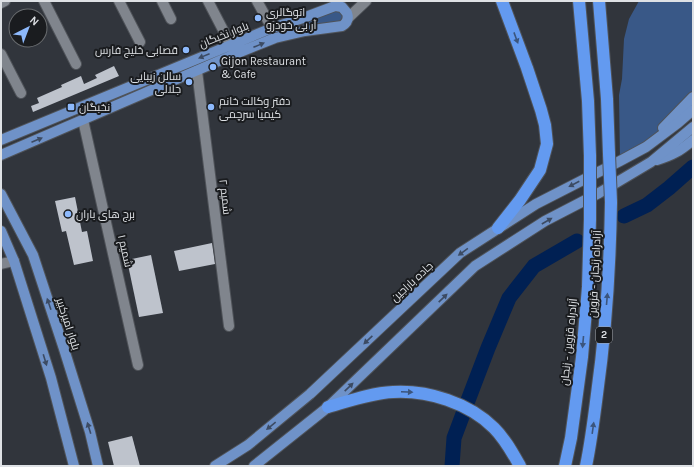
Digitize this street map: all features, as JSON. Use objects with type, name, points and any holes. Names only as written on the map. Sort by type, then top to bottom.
[{"type":"highway","points":[[498,228],[520,200],[540,170],[547,144],[545,125],[541,110],[502,1]]},
{"type":"highway","name":"آزادراه قزوین - زنجان","points":[[565,466],[571,438],[582,357],[588,287],[590,156],[588,101],[579,1]]},
{"type":"highway","name":"آزادراه زنجان - قزوین","points":[[586,466],[591,442],[602,358],[608,289],[611,202],[608,100],[599,1]]},
{"type":"highway","points":[[328,407],[349,400],[392,392],[421,393],[440,398],[460,405],[476,414],[494,428],[508,445],[520,466]]},
{"type":"main road","name":"بلوار نخبگان","points":[[1,155],[197,71],[272,28],[302,18],[332,5]]},
{"type":"main road","points":[[332,5],[340,6],[344,9],[348,18]]},
{"type":"main road","name":"بلوار نخبگان","points":[[1,140],[233,50],[305,30],[339,27],[344,25],[348,18]]},
{"type":"main road","name":"جاده باراجین","points":[[646,147],[693,97]]},
{"type":"main road","name":"جاده باراجین","points":[[216,466],[248,445],[310,394],[460,253],[536,204],[646,147],[693,110]]},
{"type":"main road","points":[[254,466],[328,407],[476,266],[546,221],[599,193],[651,162],[693,127]]},
{"type":"main road","points":[[1,134],[12,135]]},
{"type":"main road","points":[[651,162],[673,155],[693,140]]},
{"type":"main road","name":"بلوار امیرکبیر","points":[[1,194],[33,256],[90,432],[98,466]]},
{"type":"main road","points":[[1,231],[14,261],[51,378],[74,466]]},
{"type":"street","points":[[1,3],[5,1]]},
{"type":"street","points":[[44,1],[76,64]]},
{"type":"street","points":[[119,1],[140,42]]},
{"type":"street","points":[[162,1],[171,19]]},
{"type":"street","points":[[208,1],[233,50]]},
{"type":"street","points":[[257,1],[272,28]]},
{"type":"street","points":[[332,5],[347,1]]},
{"type":"street","points":[[348,18],[366,1]]},
{"type":"street","points":[[1,54],[21,93]]},
{"type":"street","name":"شمیم ۲","points":[[197,71],[229,326]]},
{"type":"street","name":"شمیم ۱","points":[[83,120],[138,365]]},
{"type":"street","points":[[1,264],[14,261]]},
{"type":"shaded area","points":[[639,1],[693,1],[693,97],[646,147],[620,161],[619,95],[622,79],[624,39],[629,19]]},
{"type":"shaded area","points":[[334,10],[341,11],[344,17],[338,24],[302,25]]},
{"type":"building","points":[[114,66],[119,76],[33,112],[31,106],[39,103],[37,98],[62,87],[61,85],[81,76],[84,84],[97,78],[95,75]]},
{"type":"building","points":[[75,197],[82,232],[87,231],[93,261],[74,265],[66,231],[62,232],[55,201]]},
{"type":"building","points":[[212,243],[215,264],[179,271],[174,251]]},
{"type":"building","points":[[151,255],[163,313],[139,317],[127,260]]},
{"type":"building","points":[[132,436],[140,466],[114,466],[108,442]]},
{"type":"waterway","points":[[624,216],[647,205],[693,167]]},
{"type":"waterway","points":[[467,403],[509,298],[534,266],[577,241]]},
{"type":"waterway","points":[[452,466],[454,438],[463,414]]},
{"type":"place","name":"اتوگالری آر بی خودرو","points":[[258,18]]},
{"type":"place","name":"قصابی خلیج فارس","points":[[186,50]]},
{"type":"place","name":"Gijon Restaurant & Cafe","points":[[213,67]]},
{"type":"place","name":"سالن زیبایی جلالی","points":[[189,82]]},
{"type":"place","name":"نخبگان","points":[[71,107]]},
{"type":"place","name":"دفتر وکالت خانم کیمیا سرچمی","points":[[211,107]]},
{"type":"place","name":"برج های باران","points":[[68,214]]}]
